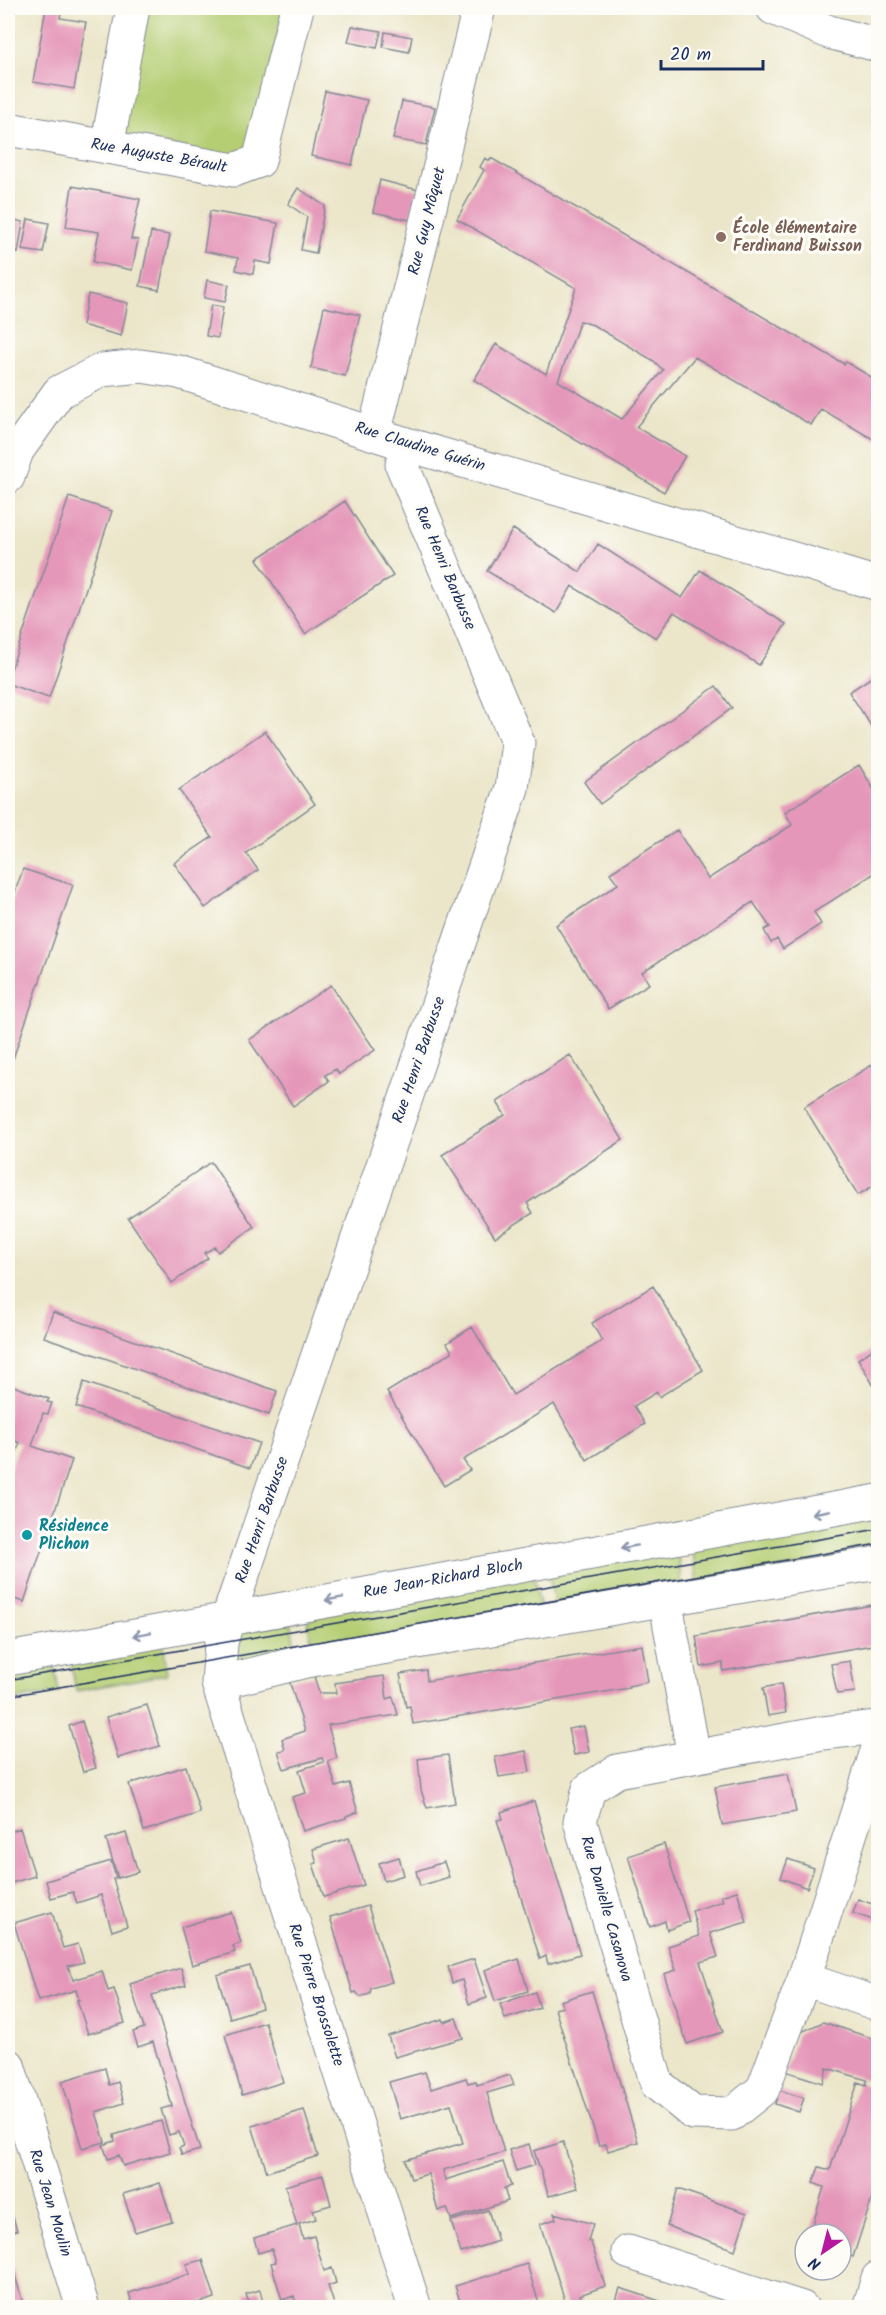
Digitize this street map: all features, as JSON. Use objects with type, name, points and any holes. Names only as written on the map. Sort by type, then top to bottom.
[{"type":"street","points":[[107,147],[133,8]]},
{"type":"street","name":"Rue Auguste Bérault","points":[[8,129],[234,170],[259,161],[297,8]]},
{"type":"street","name":"Rue Guy Môquet","points":[[374,434],[479,8]]},
{"type":"street","points":[[773,8],[830,32],[879,45]]},
{"type":"street","name":"Rue Claudine Guérin","points":[[8,477],[17,451],[59,392],[102,370],[141,366],[179,372],[406,444],[879,584]]},
{"type":"street","name":"Rue Henri Barbusse","points":[[218,1683],[221,1642],[228,1618],[512,788],[518,743],[402,465],[406,444]]},
{"type":"street","name":"Rue Jean-Richard Bloch","points":[[8,1659],[879,1501]]},
{"type":"street","points":[[218,1683],[306,1661],[879,1563]]},
{"type":"street","points":[[664,1599],[694,1756]]},
{"type":"street","name":"Rue Pierre Brossolette","points":[[218,1683],[415,2307]]},
{"type":"street","name":"Rue Danielle Casanova","points":[[879,1727],[823,1733],[617,1771],[589,1790],[580,1821],[657,2084],[693,2113],[732,2114],[763,2089],[804,1979],[879,1748]]},
{"type":"street","points":[[804,1979],[879,2004]]},
{"type":"street","name":"Rue Jean Moulin","points":[[8,2065],[83,2307]]},
{"type":"street","points":[[628,2252],[802,2307]]},
{"type":"street","points":[[869,2307],[879,2278]]},
{"type":"green space","points":[[145,8],[285,8],[251,152],[236,160],[121,136]]},
{"type":"green space","points":[[878,1515],[878,1553],[697,1583],[692,1546]]},
{"type":"green space","points":[[677,1548],[682,1586],[555,1608],[548,1569]]},
{"type":"green space","points":[[533,1573],[541,1610],[313,1650],[306,1614]]},
{"type":"green space","points":[[290,1616],[296,1654],[229,1664],[241,1629]]},
{"type":"green space","points":[[163,1638],[167,1674],[76,1691],[70,1657]]},
{"type":"green space","points":[[53,1658],[59,1692],[8,1701],[8,1665]]},
{"type":"building","points":[[46,8],[62,8],[60,18],[86,22],[74,89],[33,82]]},
{"type":"building","points":[[352,26],[381,31],[377,48],[348,42]]},
{"type":"building","points":[[385,32],[412,37],[409,52],[383,47]]},
{"type":"building","points":[[325,91],[367,100],[352,165],[311,156]]},
{"type":"building","points":[[402,101],[435,107],[426,145],[393,139]]},
{"type":"building","points":[[485,158],[490,161],[491,158],[844,364],[846,362],[878,381],[878,442],[821,409],[811,425],[695,357],[636,427],[685,456],[664,492],[474,380],[496,344],[546,374],[576,288],[457,219],[484,170],[480,167]],"holes":[[[580,321],[593,325],[654,361],[663,370],[622,419],[558,381]]]},
{"type":"building","points":[[380,180],[418,190],[410,220],[373,212]]},
{"type":"building","points":[[72,186],[140,199],[131,239],[138,240],[132,270],[93,262],[99,232],[66,227]]},
{"type":"building","points":[[298,188],[325,206],[316,253],[301,250],[307,217],[288,204]]},
{"type":"building","points":[[210,211],[278,223],[271,264],[255,261],[253,274],[236,270],[238,258],[204,251]]},
{"type":"building","points":[[10,219],[23,222],[18,253],[8,251]]},
{"type":"building","points":[[28,219],[49,223],[43,253],[22,250]]},
{"type":"building","points":[[151,232],[170,235],[159,290],[140,286]]},
{"type":"building","points":[[207,280],[229,285],[225,302],[204,298]]},
{"type":"building","points":[[88,294],[128,303],[121,336],[82,325]]},
{"type":"building","points":[[211,305],[223,307],[218,338],[206,336]]},
{"type":"building","points":[[324,307],[360,315],[345,376],[311,368]]},
{"type":"building","points":[[69,497],[112,511],[49,698],[8,684],[8,678]]},
{"type":"building","points":[[345,501],[393,576],[305,634],[257,559]]},
{"type":"building","points":[[513,529],[580,572],[598,544],[682,598],[700,570],[786,624],[759,665],[674,612],[656,638],[572,586],[556,613],[487,571]]},
{"type":"building","points":[[878,673],[878,735],[877,735],[849,692]]},
{"type":"building","points":[[716,686],[732,708],[600,804],[584,782]]},
{"type":"building","points":[[265,731],[315,804],[246,853],[258,870],[205,908],[174,863],[212,837],[179,790]]},
{"type":"building","points":[[859,765],[878,796],[878,871],[814,912],[821,924],[783,949],[777,939],[771,943],[764,930],[770,927],[753,902],[642,972],[649,984],[608,1009],[556,925],[618,884],[610,873],[677,830],[708,879],[792,825],[785,812]]},
{"type":"building","points":[[23,869],[73,885],[8,1073],[8,912]]},
{"type":"building","points":[[331,985],[375,1050],[339,1074],[336,1069],[325,1075],[329,1081],[293,1106],[249,1040]]},
{"type":"building","points":[[570,1055],[623,1140],[527,1203],[533,1213],[495,1237],[442,1155],[505,1115],[497,1102]]},
{"type":"building","points":[[878,1061],[878,1183],[858,1195],[804,1107]]},
{"type":"building","points":[[211,1162],[254,1227],[218,1252],[215,1247],[204,1253],[208,1258],[172,1283],[128,1218]]},
{"type":"building","points":[[653,1286],[703,1370],[659,1397],[657,1392],[634,1406],[645,1424],[587,1460],[554,1404],[463,1460],[470,1470],[444,1486],[387,1392],[452,1352],[447,1343],[472,1327],[513,1395],[602,1341],[592,1323]]},
{"type":"building","points":[[53,1312],[277,1391],[269,1415],[44,1337]]},
{"type":"building","points":[[878,1346],[878,1393],[858,1359]]},
{"type":"building","points":[[84,1382],[259,1443],[250,1468],[76,1407]]},
{"type":"building","name":"Résidence Plichon","points":[[8,1384],[49,1399],[47,1402],[52,1403],[48,1414],[43,1413],[32,1446],[72,1460],[24,1602],[8,1597],[8,1473],[20,1443],[8,1438]]},
{"type":"building","points":[[878,1604],[878,1644],[723,1671],[723,1663],[701,1667],[696,1636]]},
{"type":"building","points":[[642,1645],[648,1682],[628,1686],[629,1688],[413,1724],[410,1706],[406,1707],[400,1674],[426,1670],[427,1681]]},
{"type":"building","points":[[850,1661],[855,1692],[837,1694],[831,1664]]},
{"type":"building","points":[[314,1676],[319,1693],[336,1693],[335,1683],[384,1676],[387,1699],[393,1697],[398,1715],[328,1725],[337,1758],[328,1761],[336,1787],[349,1783],[358,1812],[303,1831],[292,1797],[306,1793],[299,1770],[324,1762],[322,1758],[284,1769],[278,1751],[285,1750],[282,1739],[305,1731],[289,1680]]},
{"type":"building","points":[[781,1684],[786,1713],[768,1716],[763,1688]]},
{"type":"building","points":[[147,1705],[160,1746],[118,1758],[106,1717]]},
{"type":"building","points":[[82,1721],[96,1768],[83,1772],[69,1726]]},
{"type":"building","points":[[584,1726],[589,1752],[574,1755],[568,1729]]},
{"type":"building","points":[[526,1751],[530,1772],[499,1777],[495,1757]]},
{"type":"building","points":[[448,1755],[455,1803],[427,1808],[421,1790],[418,1759]]},
{"type":"building","points":[[186,1766],[200,1813],[144,1831],[129,1784]]},
{"type":"building","points":[[788,1774],[796,1812],[722,1825],[715,1787]]},
{"type":"building","points":[[534,1801],[580,1954],[548,1964],[546,1956],[540,1959],[497,1820],[503,1819],[501,1812]]},
{"type":"building","points":[[20,1828],[35,1876],[8,1884],[8,1833]]},
{"type":"building","points":[[126,1833],[138,1872],[118,1878],[106,1839]]},
{"type":"building","points":[[349,1838],[364,1885],[324,1897],[313,1864],[317,1863],[313,1849]]},
{"type":"building","points":[[664,1844],[689,1922],[667,1930],[665,1921],[650,1927],[628,1856]]},
{"type":"building","points":[[399,1857],[404,1875],[384,1881],[379,1863]]},
{"type":"building","points":[[788,1859],[814,1868],[807,1888],[781,1878]]},
{"type":"building","points":[[111,1861],[116,1878],[113,1879],[127,1926],[112,1931],[101,1895],[77,1903],[73,1892],[51,1898],[46,1881]]},
{"type":"building","points":[[444,1862],[449,1877],[420,1886],[416,1871]]},
{"type":"building","points":[[737,1891],[747,1922],[710,1933],[718,1957],[700,1962],[723,2032],[687,2044],[664,1974],[676,1970],[668,1946],[699,1936],[692,1911],[723,1901],[721,1896]]},
{"type":"building","points":[[858,1899],[878,1906],[878,1922],[853,1913]]},
{"type":"building","points":[[368,1906],[392,1982],[371,1988],[370,1994],[360,1997],[356,1992],[353,1993],[330,1917]]},
{"type":"building","points":[[52,1912],[63,1948],[78,1944],[84,1962],[68,1966],[73,1980],[102,1971],[108,1991],[114,1989],[125,2023],[88,2034],[76,1990],[38,2001],[14,1923]]},
{"type":"building","points":[[231,1912],[241,1943],[233,1946],[235,1952],[192,1965],[181,1927]]},
{"type":"building","points":[[474,1959],[487,1998],[469,2004],[462,1980],[452,1983],[448,1967]]},
{"type":"building","points":[[519,1959],[528,1991],[495,2001],[485,1970]]},
{"type":"building","points":[[250,1966],[262,2008],[230,2018],[217,1975]]},
{"type":"building","points":[[181,1968],[186,1985],[152,1995],[200,2150],[182,2155],[179,2148],[184,2146],[179,2132],[169,2135],[161,2109],[172,2106],[153,2042],[138,2047],[133,2032],[144,2028],[130,1984]]},
{"type":"building","points":[[592,1991],[638,2142],[608,2151],[606,2144],[599,2146],[555,2009],[563,2007],[560,2001]]},
{"type":"building","points":[[535,1992],[540,2008],[505,2019],[500,2004]]},
{"type":"building","points":[[456,2018],[463,2038],[395,2057],[388,2036],[443,2019],[444,2022]]},
{"type":"building","points":[[265,2022],[283,2082],[242,2095],[225,2035]]},
{"type":"building","points":[[823,2022],[878,2040],[878,2180],[853,2257],[853,2222],[814,2222],[824,2187],[813,2183],[819,2167],[830,2170],[858,2082],[866,2085],[867,2080],[827,2068],[823,2083],[785,2071],[797,2034]]},
{"type":"building","points":[[105,2068],[109,2085],[118,2082],[124,2103],[96,2112],[105,2142],[82,2148],[62,2081]]},
{"type":"building","points":[[425,2072],[431,2089],[466,2078],[468,2083],[476,2081],[477,2085],[510,2075],[514,2085],[487,2093],[504,2152],[443,2170],[445,2180],[503,2162],[511,2186],[504,2188],[508,2201],[451,2219],[447,2208],[438,2211],[428,2174],[411,2179],[405,2160],[463,2143],[451,2104],[400,2119],[389,2082]]},
{"type":"building","points":[[779,2090],[804,2098],[799,2112],[775,2104]]},
{"type":"building","points":[[304,2110],[318,2156],[267,2172],[252,2126]]},
{"type":"building","points":[[161,2121],[170,2152],[123,2166],[119,2155],[108,2159],[103,2145],[115,2141],[114,2135]]},
{"type":"building","points":[[563,2142],[578,2188],[549,2196],[534,2151]]},
{"type":"building","points":[[529,2144],[535,2165],[516,2171],[509,2150]]},
{"type":"building","points":[[323,2175],[331,2205],[313,2210],[316,2219],[299,2224],[303,2239],[314,2236],[324,2271],[332,2268],[336,2283],[328,2286],[335,2307],[297,2307],[294,2296],[282,2300],[271,2263],[276,2262],[272,2249],[258,2253],[254,2238],[297,2225],[285,2186]]},
{"type":"building","points":[[160,2183],[172,2221],[135,2232],[123,2194]]},
{"type":"building","points":[[678,2189],[747,2213],[735,2250],[667,2226]]},
{"type":"building","points":[[8,2202],[17,2230],[8,2233]]},
{"type":"building","points":[[488,2210],[498,2241],[461,2253],[451,2221]]},
{"type":"building","points":[[554,2213],[593,2224],[588,2241],[591,2242],[605,2286],[580,2295],[584,2307],[567,2307],[540,2224],[556,2219]]},
{"type":"building","points":[[203,2260],[215,2298],[184,2307],[133,2307],[129,2293],[190,2274],[186,2264]]},
{"type":"building","points":[[527,2264],[539,2304],[525,2307],[462,2307],[455,2286]]},
{"type":"building","points":[[13,2268],[24,2307],[8,2307],[8,2270]]},
{"type":"building","points":[[620,2288],[678,2307],[614,2307]]},
{"type":"building","points":[[260,2290],[264,2306],[250,2307],[246,2294]]},
{"type":"tram line","points":[[8,1680],[878,1529]]},
{"type":"tram line","points":[[8,1696],[878,1544]]},
{"type":"place","name":"École élémentaire Ferdinand Buisson","points":[[721,237]]},
{"type":"place","name":"Résidence Plichon","points":[[27,1535]]}]
